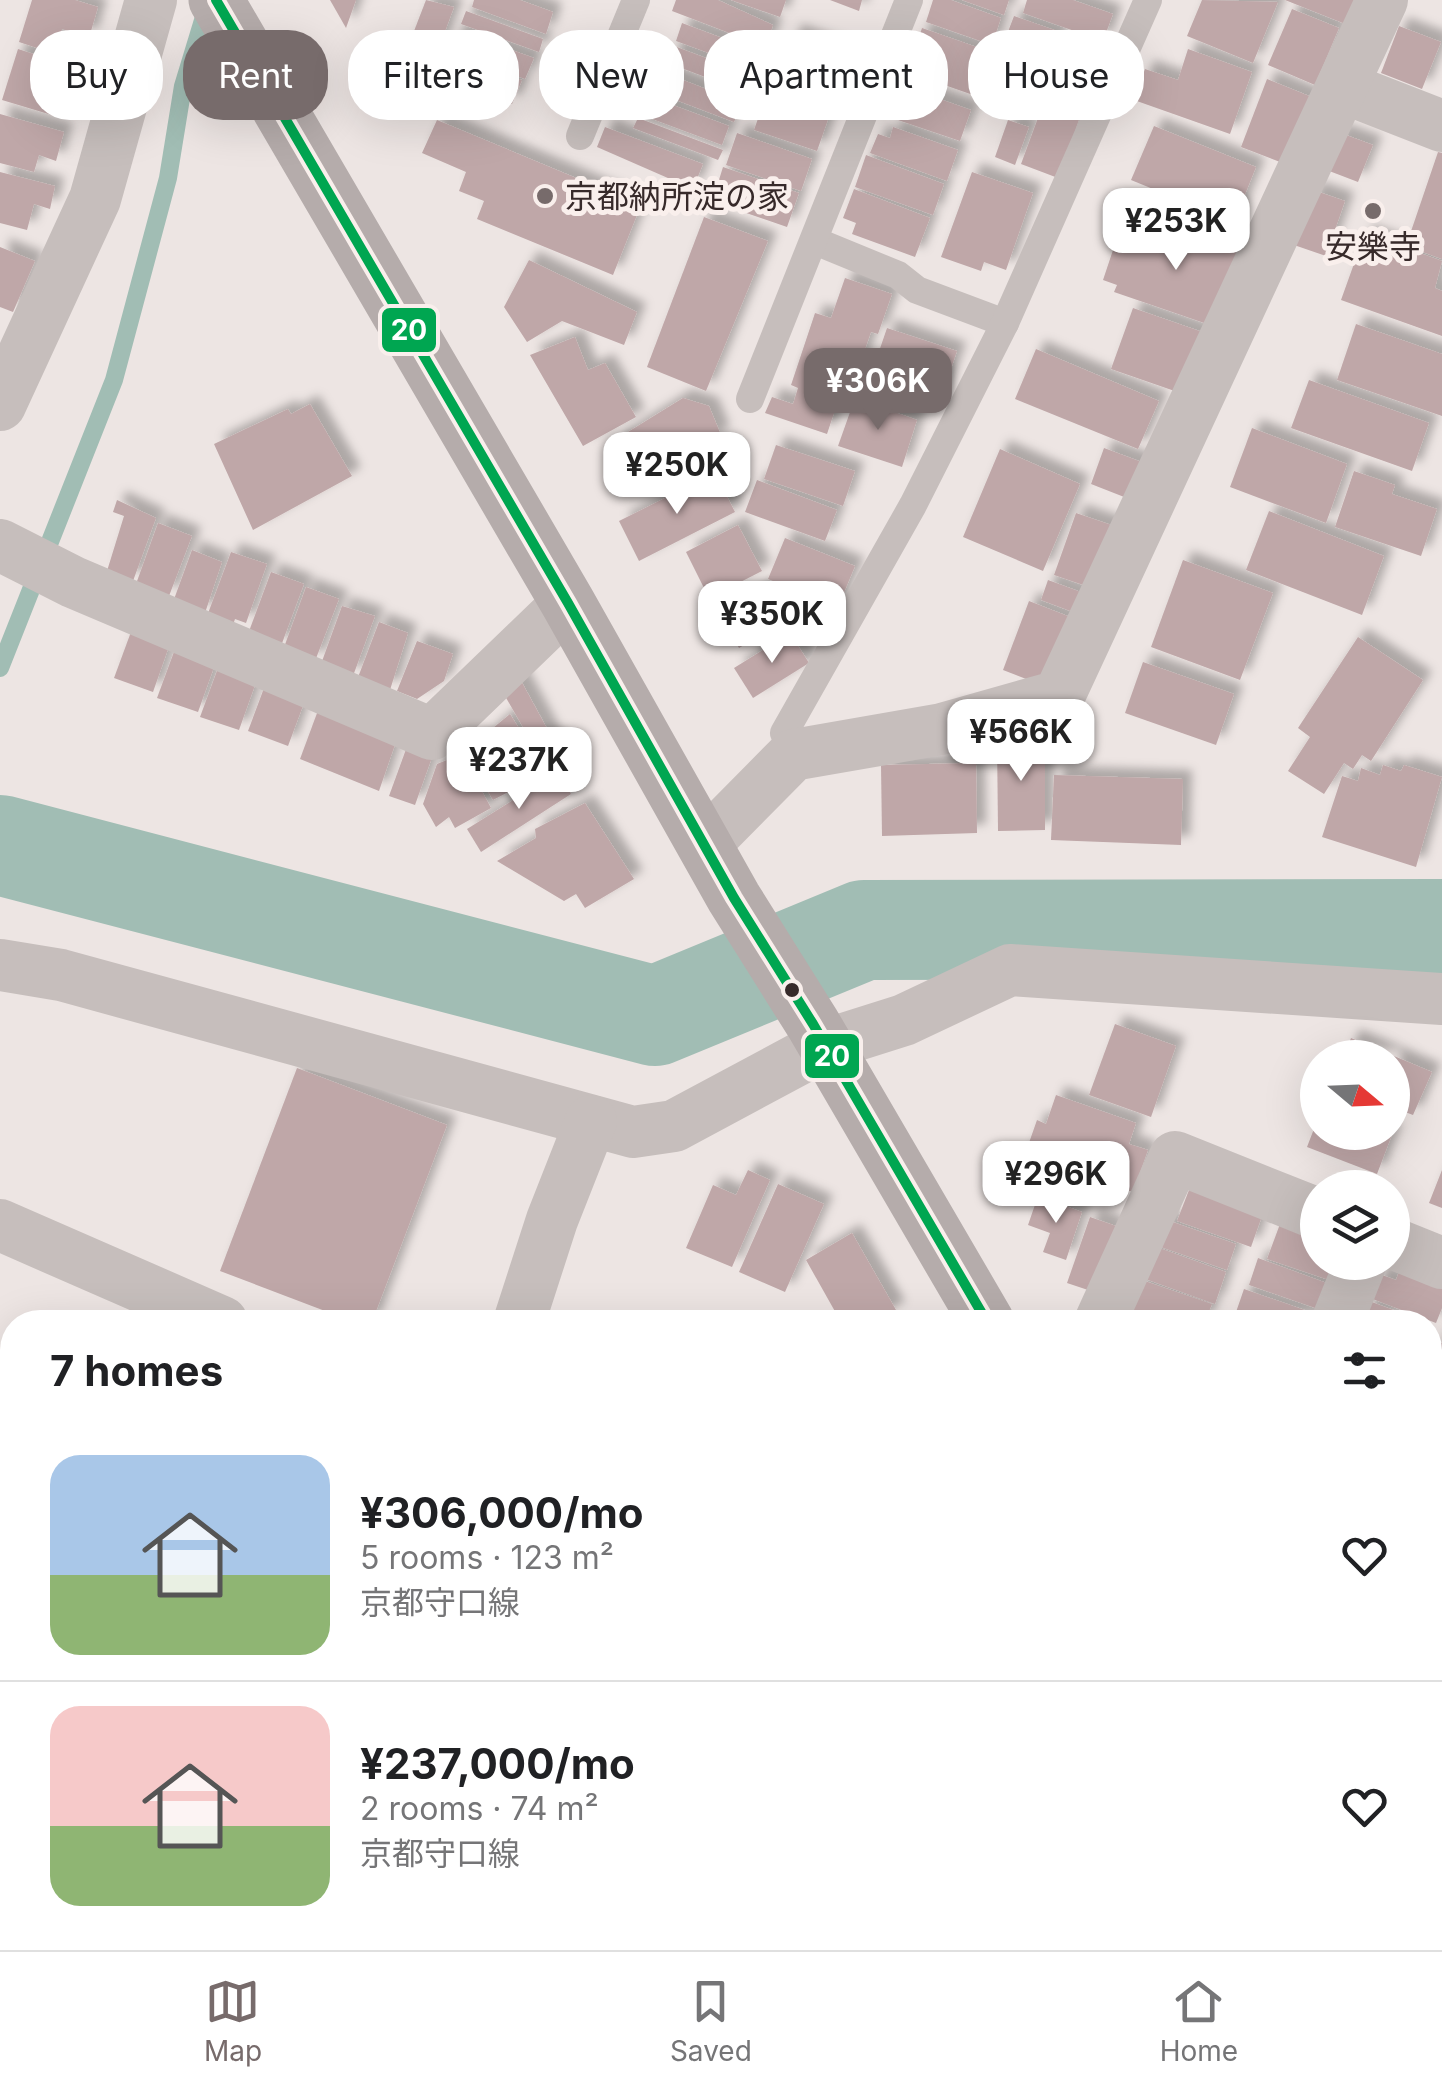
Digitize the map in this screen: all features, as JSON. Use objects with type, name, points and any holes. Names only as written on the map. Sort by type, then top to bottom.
[{"type":"main road","points":[[223,12],[568,603],[734,898],[819,1034],[979,1310]]},
{"type":"street","points":[[4,389],[95,199],[151,0]]},
{"type":"street","points":[[705,844],[794,755],[942,729],[1059,696],[1382,0]]},
{"type":"street","points":[[1342,87],[1442,126]]},
{"type":"street","points":[[0,546],[73,582],[432,734],[568,603]]},
{"type":"street","points":[[0,965],[61,975],[634,1132],[674,1126],[819,1034],[904,1020],[1010,970],[1442,999]]},
{"type":"street","points":[[523,1310],[591,1120]]},
{"type":"street","points":[[1105,1310],[1174,1157],[1300,1207]]},
{"type":"street","points":[[0,1225],[195,1310]]},
{"type":"street","points":[[1410,1251],[1442,1264]]},
{"type":"street","points":[[1342,1310],[1354,1280]]},
{"type":"lane","points":[[580,136],[636,0]]},
{"type":"lane","points":[[750,398],[909,0]]},
{"type":"lane","points":[[794,755],[784,733],[913,505],[1005,322],[1148,0]]},
{"type":"lane","points":[[815,241],[898,274],[916,290],[1005,322]]},
{"type":"building","points":[[32,0],[75,0],[98,7],[91,30],[30,30],[30,46],[19,42]]},
{"type":"building","points":[[330,0],[356,0],[346,28]]},
{"type":"building","points":[[426,0],[454,7],[446,30],[414,30]]},
{"type":"building","points":[[474,0],[520,0],[553,12],[547,30],[539,31],[472,7]]},
{"type":"building","points":[[676,0],[718,0],[773,25],[771,30],[722,30],[672,11]]},
{"type":"building","points":[[731,0],[786,0],[780,17]]},
{"type":"building","points":[[830,0],[862,0],[859,11]]},
{"type":"building","points":[[933,0],[951,0],[1001,18],[997,30],[968,30],[968,37],[926,22]]},
{"type":"building","points":[[962,0],[1009,0],[1004,15]]},
{"type":"building","points":[[1027,0],[1073,0],[1113,14],[1107,30],[1072,30],[1023,13]]},
{"type":"building","points":[[1202,0],[1278,2],[1253,63],[1187,36]]},
{"type":"building","points":[[1285,0],[1370,0],[1358,29]]},
{"type":"building","points":[[1292,9],[1339,28],[1315,85],[1268,65]]},
{"type":"building","points":[[466,11],[518,30],[478,30],[461,24]]},
{"type":"building","points":[[1014,16],[1054,30],[1009,30]]},
{"type":"building","points":[[682,23],[704,31],[704,51],[684,44],[684,30],[680,30]]},
{"type":"building","points":[[1399,26],[1441,42],[1422,89],[1381,73]]},
{"type":"building","points":[[519,30],[539,38],[539,52],[519,45]]},
{"type":"building","points":[[948,37],[968,44],[968,93],[948,86]]},
{"type":"building","points":[[18,49],[30,53],[30,108],[2,100]]},
{"type":"building","points":[[1188,49],[1252,72],[1230,134],[1144,104],[1145,69],[1178,80]]},
{"type":"building","points":[[684,50],[704,57],[704,77],[684,69]]},
{"type":"building","points":[[519,53],[534,58],[525,79],[519,77]]},
{"type":"building","points":[[1267,79],[1319,100],[1293,167],[1241,147]]},
{"type":"building","points":[[684,80],[704,88],[704,111],[684,103]]},
{"type":"building","points":[[948,102],[968,109],[960,141],[898,120],[948,120]]},
{"type":"building","points":[[684,109],[704,120],[729,126],[722,145],[655,120],[684,120]]},
{"type":"building","points":[[0,114],[64,132],[56,161],[39,155],[34,172],[0,163]]},
{"type":"building","name":"京都納所淀の家","points":[[437,120],[641,205],[613,275],[477,219],[484,201],[459,191],[466,172],[422,153]]},
{"type":"building","points":[[637,120],[643,120],[723,150],[718,160],[633,128]]},
{"type":"building","points":[[758,120],[828,120],[817,151],[754,130]]},
{"type":"building","points":[[1008,120],[1029,127],[1015,165],[995,157]]},
{"type":"building","points":[[1037,120],[1079,120],[1058,178],[1021,164]]},
{"type":"building","points":[[1154,126],[1256,167],[1234,222],[1131,180]]},
{"type":"building","points":[[605,127],[703,164],[693,189],[597,147]]},
{"type":"building","points":[[893,127],[958,150],[947,181],[870,153],[878,134],[890,138]]},
{"type":"building","points":[[1338,132],[1373,145],[1358,182],[1324,169]]},
{"type":"building","points":[[737,133],[812,159],[801,191],[726,165]]},
{"type":"building","points":[[1438,152],[1442,153],[1442,259],[1406,246]]},
{"type":"building","points":[[866,155],[944,184],[933,215],[855,187]]},
{"type":"building","points":[[723,167],[799,193],[787,227],[720,204],[727,186],[718,183]]},
{"type":"building","points":[[0,172],[55,186],[50,209],[34,204],[27,230],[0,223]]},
{"type":"building","points":[[972,172],[1033,193],[1006,270],[984,262],[981,271],[941,257]]},
{"type":"building","points":[[854,189],[930,218],[915,257],[852,234],[856,223],[843,218]]},
{"type":"building","points":[[1313,190],[1345,201],[1326,256],[1294,245]]},
{"type":"building","points":[[704,217],[768,241],[706,391],[647,367]]},
{"type":"building","points":[[1140,220],[1252,258],[1213,326],[1114,292],[1117,285],[1103,280],[1115,244],[1129,249]]},
{"type":"building","points":[[1365,233],[1442,261],[1435,288],[1442,291],[1442,336],[1341,300]]},
{"type":"building","points":[[0,247],[35,261],[13,312],[0,307]]},
{"type":"building","points":[[529,260],[637,312],[624,345],[562,321],[527,342],[504,307]]},
{"type":"building","points":[[845,278],[892,294],[878,334],[871,332],[844,410],[836,407],[827,434],[765,413],[772,397],[793,404],[798,388],[791,385],[815,313],[831,318]]},
{"type":"building","points":[[1133,308],[1211,335],[1189,396],[1111,369]]},
{"type":"building","points":[[1356,324],[1442,354],[1442,416],[1337,380]]},
{"type":"building","points":[[887,328],[957,351],[937,410],[894,396],[901,375],[874,366]]},
{"type":"building","points":[[575,337],[588,370],[605,363],[636,417],[583,446],[530,355]]},
{"type":"building","points":[[1036,349],[1159,401],[1138,449],[1015,399]]},
{"type":"building","points":[[1309,380],[1429,423],[1412,471],[1291,428]]},
{"type":"building","points":[[683,398],[709,406],[721,435],[625,489],[611,463],[622,455],[615,440]]},
{"type":"building","points":[[855,398],[917,420],[902,467],[838,446]]},
{"type":"building","points":[[310,404],[352,476],[253,530],[214,444],[288,409],[291,414]]},
{"type":"building","points":[[1252,428],[1347,464],[1326,523],[1230,487]]},
{"type":"building","points":[[776,445],[855,471],[843,506],[764,479]]},
{"type":"building","points":[[1104,448],[1155,467],[1142,504],[1091,484]]},
{"type":"building","points":[[1000,449],[1080,484],[1043,571],[963,537]]},
{"type":"building","points":[[1354,471],[1395,485],[1392,494],[1437,509],[1421,556],[1335,527]]},
{"type":"building","points":[[715,473],[735,512],[639,561],[619,521]]},
{"type":"building","points":[[757,480],[837,510],[825,541],[745,512]]},
{"type":"building","points":[[117,500],[156,518],[133,581],[107,571],[124,516],[113,512]]},
{"type":"building","points":[[1269,511],[1384,556],[1362,615],[1246,570]]},
{"type":"building","points":[[1076,513],[1126,530],[1104,592],[1054,575]]},
{"type":"building","points":[[158,523],[192,536],[169,596],[136,584]]},
{"type":"building","points":[[738,525],[762,571],[709,598],[686,552]]},
{"type":"building","points":[[785,538],[855,566],[838,607],[768,579]]},
{"type":"building","points":[[192,550],[222,562],[205,613],[173,602]]},
{"type":"building","points":[[231,552],[267,564],[246,623],[235,619],[233,625],[207,616]]},
{"type":"building","points":[[1183,560],[1273,593],[1240,680],[1151,647]]},
{"type":"building","points":[[271,572],[304,584],[281,646],[248,634]]},
{"type":"building","points":[[1048,580],[1089,595],[1081,615],[1041,600]]},
{"type":"building","points":[[767,586],[787,620],[739,648],[720,614]]},
{"type":"building","points":[[306,587],[339,599],[315,661],[283,650]]},
{"type":"building","points":[[1029,601],[1083,622],[1057,691],[1003,670]]},
{"type":"building","points":[[342,606],[375,616],[353,676],[321,664]]},
{"type":"building","points":[[135,621],[173,635],[153,692],[114,678]]},
{"type":"building","points":[[379,622],[408,633],[390,690],[357,680]]},
{"type":"building","points":[[790,633],[809,663],[753,698],[734,668]]},
{"type":"building","points":[[1358,637],[1423,680],[1371,761],[1362,755],[1353,769],[1344,763],[1324,794],[1288,771],[1310,737],[1298,728]]},
{"type":"building","points":[[178,641],[218,656],[198,712],[157,698]]},
{"type":"building","points":[[417,641],[453,654],[444,681],[417,699],[397,691]]},
{"type":"building","points":[[221,660],[259,674],[239,730],[200,717]]},
{"type":"building","points":[[1143,662],[1234,694],[1216,745],[1125,713]]},
{"type":"building","points":[[514,668],[562,756],[545,765],[498,684]]},
{"type":"building","points":[[267,680],[307,695],[288,746],[248,731]]},
{"type":"building","points":[[320,705],[399,733],[379,791],[300,759]]},
{"type":"building","points":[[510,714],[543,767],[518,784],[487,733]]},
{"type":"building","points":[[484,738],[512,790],[493,800],[464,751]]},
{"type":"building","points":[[1045,738],[1045,830],[998,831],[997,739]]},
{"type":"building","points":[[409,741],[435,749],[415,805],[389,796]]},
{"type":"building","points":[[462,754],[491,808],[455,828],[449,817],[436,827],[423,804],[437,764]]},
{"type":"building","points":[[976,763],[977,833],[882,836],[881,765]]},
{"type":"building","points":[[1383,765],[1401,771],[1404,765],[1442,777],[1416,867],[1322,837],[1342,776],[1358,781],[1361,768],[1380,775]]},
{"type":"building","points":[[558,772],[571,794],[481,852],[467,829]]},
{"type":"building","points":[[1054,775],[1183,779],[1181,845],[1051,840]]},
{"type":"building","points":[[585,803],[634,879],[585,908],[576,894],[564,901],[497,861],[536,838],[535,829]]},
{"type":"building","points":[[1115,1024],[1176,1046],[1151,1117],[1089,1095]]},
{"type":"building","points":[[1410,1063],[1432,1072],[1413,1115],[1410,1114]]},
{"type":"building","points":[[297,1068],[447,1125],[377,1310],[322,1310],[220,1271]]},
{"type":"building","points":[[1056,1095],[1136,1123],[1129,1144],[1148,1150],[1133,1192],[1114,1186],[1108,1205],[1028,1176],[1033,1161],[1024,1157],[1037,1120],[1046,1124]]},
{"type":"building","points":[[1315,1150],[1386,1150],[1379,1170],[1367,1170]]},
{"type":"building","points":[[748,1170],[770,1180],[732,1267],[686,1248],[713,1185],[736,1195]]},
{"type":"building","points":[[1442,1170],[1442,1208],[1429,1203]]},
{"type":"building","points":[[778,1184],[824,1204],[785,1292],[739,1272]]},
{"type":"building","points":[[1189,1190],[1262,1216],[1251,1247],[1177,1221]]},
{"type":"building","points":[[1038,1196],[1082,1212],[1066,1260],[1043,1252],[1050,1233],[1028,1225]]},
{"type":"building","points":[[1090,1217],[1116,1226],[1094,1292],[1067,1283]]},
{"type":"building","points":[[1164,1219],[1236,1244],[1227,1270],[1155,1245]]},
{"type":"building","points":[[1280,1224],[1300,1231],[1300,1270],[1267,1259]]},
{"type":"building","points":[[852,1233],[896,1310],[834,1310],[806,1260]]},
{"type":"building","points":[[1151,1245],[1226,1272],[1215,1304],[1140,1277]]},
{"type":"building","points":[[1258,1258],[1300,1273],[1300,1280],[1332,1285],[1321,1310],[1249,1285]]},
{"type":"building","points":[[1410,1273],[1442,1285],[1441,1310],[1402,1310],[1370,1298],[1377,1280],[1410,1280]]},
{"type":"building","points":[[1139,1279],[1212,1304],[1210,1310],[1128,1308]]},
{"type":"building","points":[[1244,1289],[1305,1310],[1237,1310]]},
{"type":"building","points":[[1369,1301],[1393,1310],[1366,1310]]},
{"type":"waterway","points":[[0,668],[114,380],[168,178],[183,86],[207,7]]},
{"type":"waterway","points":[[0,845],[655,1016],[864,930],[1442,929]]},
{"type":"transit line","name":"20","points":[[216,0],[568,603],[734,898],[813,1024],[980,1310]]},
{"type":"place","name":"京都納所淀の家","points":[[545,196]]},
{"type":"place","name":"安樂寺","points":[[1373,211]]}]
